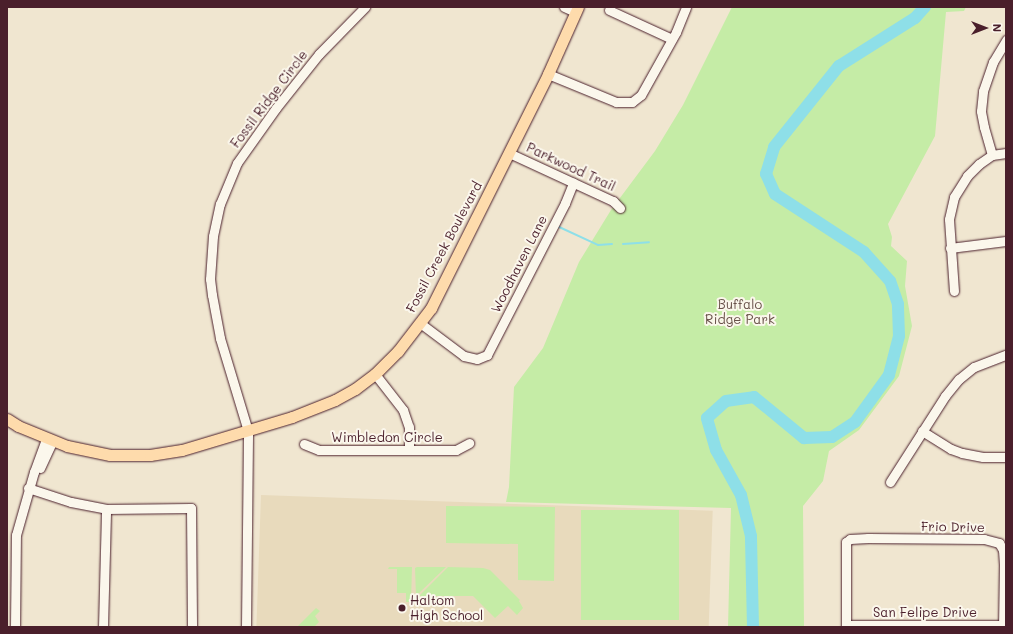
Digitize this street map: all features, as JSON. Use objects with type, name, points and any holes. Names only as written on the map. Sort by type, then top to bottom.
[{"type":"main road","name":"Fossil Creek Boulevard","points":[[7,419],[18,426],[67,446],[110,455],[150,455],[182,450],[292,417],[335,400],[355,389],[375,374],[398,352],[431,308],[548,74],[576,10]]},
{"type":"street","name":"Fossil Ridge Circle","points":[[246,627],[248,431],[220,338],[212,295],[210,279],[213,236],[220,204],[237,164],[276,108],[319,54],[366,7]]},
{"type":"street","points":[[564,7],[576,10]]},
{"type":"street","points":[[548,74],[556,79],[621,103],[632,102],[638,98],[658,65],[672,39],[686,7]]},
{"type":"street","points":[[609,10],[672,39]]},
{"type":"street","points":[[992,156],[984,127],[982,111],[983,91],[993,62],[1006,40]]},
{"type":"street","points":[[954,291],[949,219],[954,197],[967,176],[979,164],[992,156],[1006,152]]},
{"type":"street","name":"Parkwood Trail","points":[[509,153],[614,201],[620,208]]},
{"type":"street","name":"Woodhaven Lane","points":[[420,323],[464,356],[477,359],[487,355],[565,203],[573,183]]},
{"type":"street","points":[[950,248],[1006,241]]},
{"type":"street","points":[[890,482],[922,432],[959,379],[974,367],[1006,354]]},
{"type":"street","points":[[375,374],[403,410],[409,427],[408,450]]},
{"type":"street","points":[[922,432],[951,449],[962,453],[983,457],[1006,457]]},
{"type":"street","points":[[15,627],[16,567],[11,551],[28,488],[45,442],[50,440]]},
{"type":"street","name":"Wimbledon Circle","points":[[304,444],[319,450],[456,450],[469,443]]},
{"type":"street","points":[[28,488],[71,502],[106,509],[191,508],[192,627]]},
{"type":"street","points":[[103,627],[106,509]]},
{"type":"street","name":"Frio Drive","points":[[846,626],[846,542],[850,539],[868,538],[984,540],[999,543],[1003,550],[1004,565],[1003,626]]},
{"type":"street","name":"San Felipe Drive","points":[[846,626],[1003,626]]},
{"type":"shaded area","points":[[261,495],[713,511],[709,627],[256,627]]},
{"type":"green space","name":"Buffalo Ridge Park","points":[[732,7],[966,7],[964,11],[946,12],[935,136],[888,224],[892,237],[891,246],[907,261],[905,286],[912,326],[899,376],[859,430],[829,451],[823,481],[803,506],[804,627],[728,627],[731,508],[506,502],[509,487],[514,387],[543,348],[579,262],[611,210],[655,151],[683,105]]},
{"type":"green space","points":[[446,506],[555,507],[554,581],[518,580],[518,544],[446,543]]},
{"type":"green space","points":[[581,510],[679,510],[679,620],[581,620]]},
{"type":"green space","points":[[389,567],[412,567],[411,602],[406,602],[406,593],[397,593],[397,569],[388,569]]},
{"type":"green space","points":[[446,567],[416,596],[415,568]]},
{"type":"green space","points":[[448,567],[483,568],[490,570],[520,600],[519,601],[523,608],[517,615],[508,606],[495,618],[473,596],[419,596]]},
{"type":"green space","points":[[316,608],[320,611],[315,616],[319,622],[314,627],[297,627]]},
{"type":"waterway","points":[[753,627],[751,536],[741,495],[716,450],[707,418],[726,401],[754,397],[804,438],[832,437],[855,422],[889,375],[899,336],[898,304],[890,281],[864,252],[775,194],[766,174],[774,147],[839,66],[915,18],[925,7]]},
{"type":"waterway","points":[[557,226],[598,245],[612,244]]},
{"type":"waterway","points":[[623,244],[649,242]]},
{"type":"place","name":"Haltom High School","points":[[402,608]]}]
